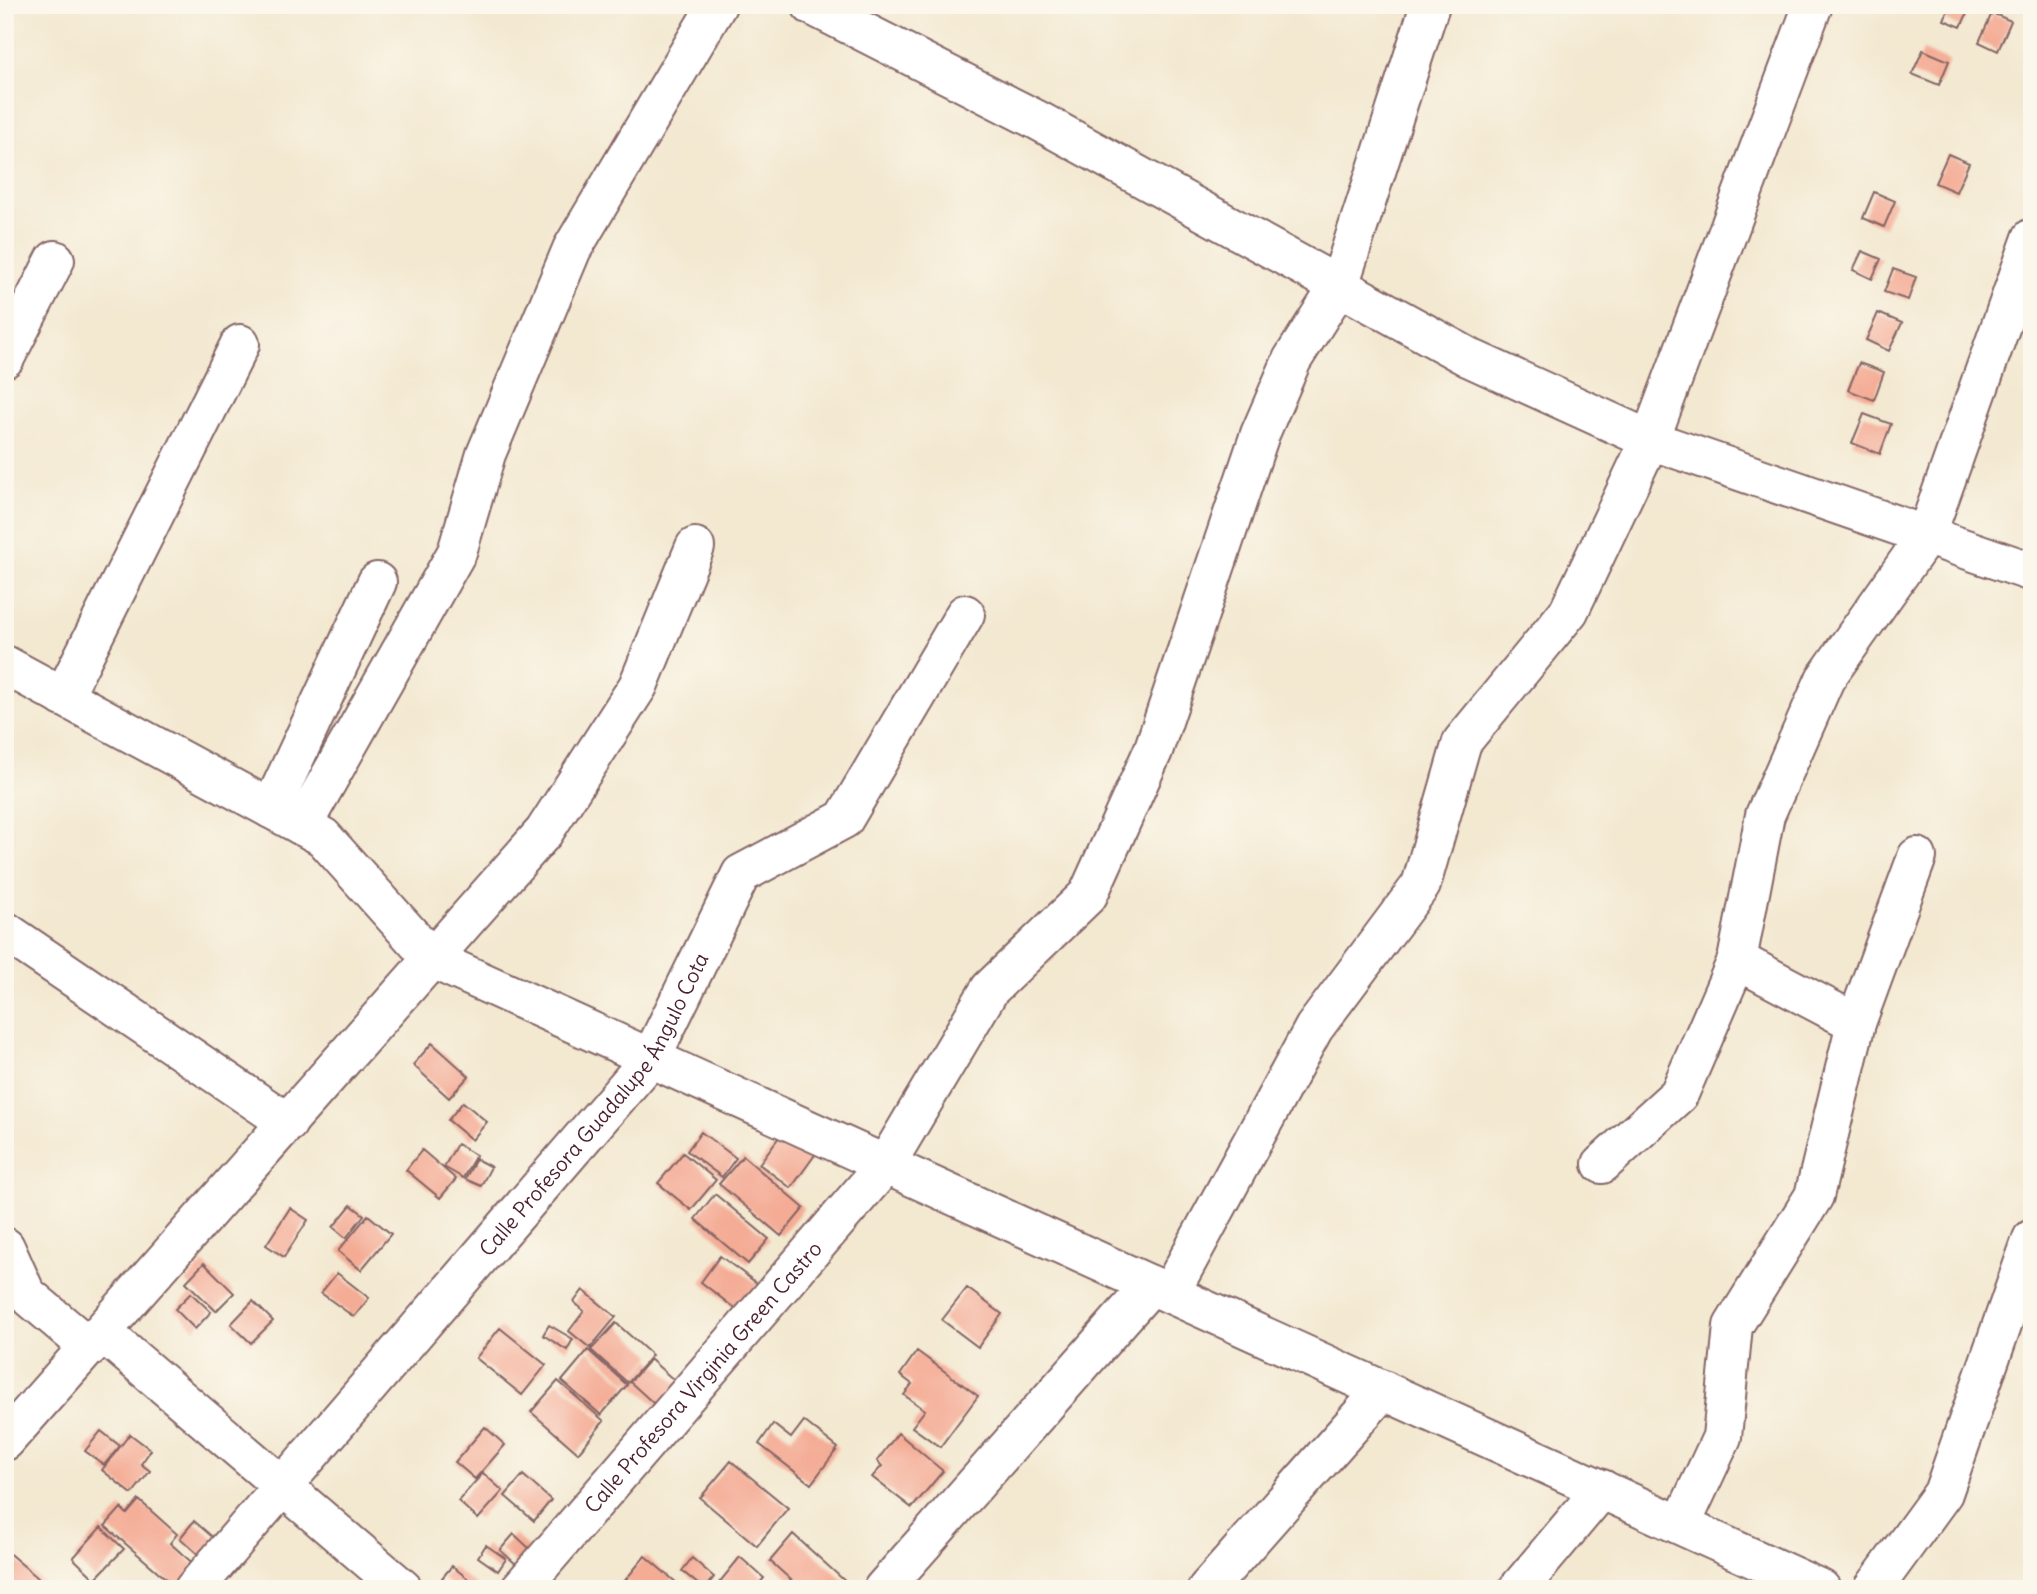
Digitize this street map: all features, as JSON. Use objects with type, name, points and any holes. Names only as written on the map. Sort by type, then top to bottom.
[{"type":"street","points":[[287,817],[457,552],[485,454],[572,249],[717,5]]},
{"type":"street","points":[[811,5],[1039,121],[1470,358],[1650,440],[2032,572]]},
{"type":"street","name":"Calle Profesora Virginia Green Castro","points":[[520,1589],[886,1164],[990,989],[1087,895],[1153,751],[1266,421],[1292,360],[1339,286],[1430,5]]},
{"type":"street","points":[[883,1589],[1161,1289],[1314,1028],[1421,886],[1462,742],[1569,611],[1650,440],[1812,5]]},
{"type":"street","points":[[1602,1164],[1679,1094],[1737,960],[1765,815],[1825,679],[1926,536],[2032,238]]},
{"type":"street","points":[[5,358],[55,260]]},
{"type":"street","points":[[64,697],[240,344]]},
{"type":"street","points":[[5,1441],[544,832],[638,686],[695,547]]},
{"type":"street","points":[[287,817],[377,582]]},
{"type":"street","name":"Calle Profesora Guadalupe Ángulo Cota","points":[[194,1589],[651,1058],[741,874],[844,819],[965,614]]},
{"type":"street","points":[[5,665],[323,837],[432,959],[1821,1589]]},
{"type":"street","points":[[1681,1525],[1722,1437],[1732,1326],[1814,1196],[1856,1023],[1917,857]]},
{"type":"street","points":[[5,932],[288,1123]]},
{"type":"street","points":[[1737,960],[1856,1023]]},
{"type":"street","points":[[1873,1589],[1943,1493],[2032,1239]]},
{"type":"street","points":[[5,1247],[26,1294],[95,1340],[282,1486],[403,1589]]},
{"type":"street","points":[[1207,1589],[1383,1390]]},
{"type":"street","points":[[1518,1589],[1602,1489]]},
{"type":"building","points":[[1950,5],[1971,5],[1961,27],[1944,20]]},
{"type":"building","points":[[1992,13],[2011,21],[1998,51],[1979,42]]},
{"type":"building","points":[[1923,50],[1949,61],[1939,85],[1912,74]]},
{"type":"building","points":[[1948,154],[1969,163],[1956,192],[1935,183]]},
{"type":"building","points":[[1874,192],[1895,201],[1884,227],[1863,218]]},
{"type":"building","points":[[1862,251],[1881,259],[1872,279],[1853,270]]},
{"type":"building","points":[[1893,269],[1916,277],[1908,300],[1884,292]]},
{"type":"building","points":[[1878,313],[1902,323],[1889,351],[1866,340]]},
{"type":"building","points":[[1859,363],[1884,372],[1874,400],[1848,390]]},
{"type":"building","points":[[1864,414],[1891,424],[1880,454],[1852,443]]},
{"type":"building","points":[[432,1043],[469,1076],[449,1098],[413,1065]]},
{"type":"building","points":[[463,1102],[487,1122],[472,1140],[448,1120]]},
{"type":"building","points":[[791,1121],[822,1145],[791,1188],[759,1164]]},
{"type":"building","points":[[701,1132],[736,1158],[722,1177],[687,1151]]},
{"type":"building","points":[[457,1144],[476,1155],[463,1178],[444,1167]]},
{"type":"building","points":[[422,1150],[456,1179],[440,1198],[406,1170]]},
{"type":"building","points":[[683,1153],[716,1180],[691,1210],[658,1183]]},
{"type":"building","points":[[743,1156],[804,1208],[781,1236],[719,1184]]},
{"type":"building","points":[[476,1159],[491,1167],[481,1186],[465,1179]]},
{"type":"building","points":[[715,1194],[769,1239],[748,1264],[695,1219]]},
{"type":"building","points":[[351,1205],[364,1215],[346,1238],[333,1227]]},
{"type":"building","points":[[290,1208],[308,1220],[284,1257],[266,1245]]},
{"type":"building","points":[[368,1215],[391,1234],[361,1270],[338,1251]]},
{"type":"building","points":[[720,1256],[758,1284],[738,1311],[701,1282]]},
{"type":"building","points":[[204,1263],[234,1293],[216,1311],[186,1282]]},
{"type":"building","points":[[337,1273],[369,1298],[354,1317],[321,1293]]},
{"type":"building","points":[[967,1288],[1002,1314],[978,1347],[942,1320]]},
{"type":"building","points":[[583,1290],[616,1317],[590,1348],[569,1331],[584,1311],[574,1302]]},
{"type":"building","points":[[191,1293],[211,1312],[195,1329],[175,1309]]},
{"type":"building","points":[[253,1301],[273,1321],[251,1343],[231,1324]]},
{"type":"building","points":[[616,1323],[652,1355],[628,1383],[591,1350]]},
{"type":"building","points":[[549,1325],[573,1339],[567,1350],[543,1335]]},
{"type":"building","points":[[500,1328],[546,1365],[522,1395],[476,1358]]},
{"type":"building","points":[[588,1350],[627,1385],[601,1415],[562,1381]]},
{"type":"building","points":[[917,1351],[978,1396],[940,1447],[912,1427],[925,1410],[904,1395],[912,1384],[900,1375]]},
{"type":"building","points":[[650,1359],[683,1388],[662,1411],[630,1382]]},
{"type":"building","points":[[558,1381],[604,1421],[578,1453],[531,1412]]},
{"type":"building","points":[[804,1421],[838,1448],[811,1484],[759,1444],[773,1424],[791,1438]]},
{"type":"building","points":[[485,1427],[505,1445],[475,1479],[455,1462]]},
{"type":"building","points":[[101,1431],[120,1446],[104,1465],[85,1451]]},
{"type":"building","points":[[898,1433],[943,1471],[912,1508],[872,1477],[882,1466],[877,1461]]},
{"type":"building","points":[[130,1434],[151,1450],[141,1464],[150,1471],[132,1494],[102,1470]]},
{"type":"building","points":[[731,1461],[788,1508],[757,1546],[700,1498]]},
{"type":"building","points":[[483,1473],[503,1491],[478,1519],[458,1501]]},
{"type":"building","points":[[523,1475],[551,1500],[534,1521],[505,1496]]},
{"type":"building","points":[[139,1500],[177,1534],[170,1543],[197,1567],[178,1589],[105,1526],[121,1508],[127,1514]]},
{"type":"building","points":[[194,1521],[216,1540],[201,1557],[180,1538]]},
{"type":"building","points":[[101,1527],[124,1549],[95,1579],[73,1558]]},
{"type":"building","points":[[514,1534],[530,1549],[517,1565],[500,1550]]},
{"type":"building","points":[[793,1534],[847,1583],[842,1589],[801,1589],[770,1561]]},
{"type":"building","points":[[486,1545],[506,1559],[498,1571],[478,1557]]},
{"type":"building","points":[[5,1550],[51,1589],[5,1587]]},
{"type":"building","points":[[645,1556],[684,1589],[618,1589]]},
{"type":"building","points":[[740,1557],[764,1578],[755,1589],[714,1589]]},
{"type":"building","points":[[692,1558],[714,1577],[704,1589],[682,1571]]},
{"type":"building","points":[[452,1566],[481,1589],[455,1589],[442,1578]]}]
